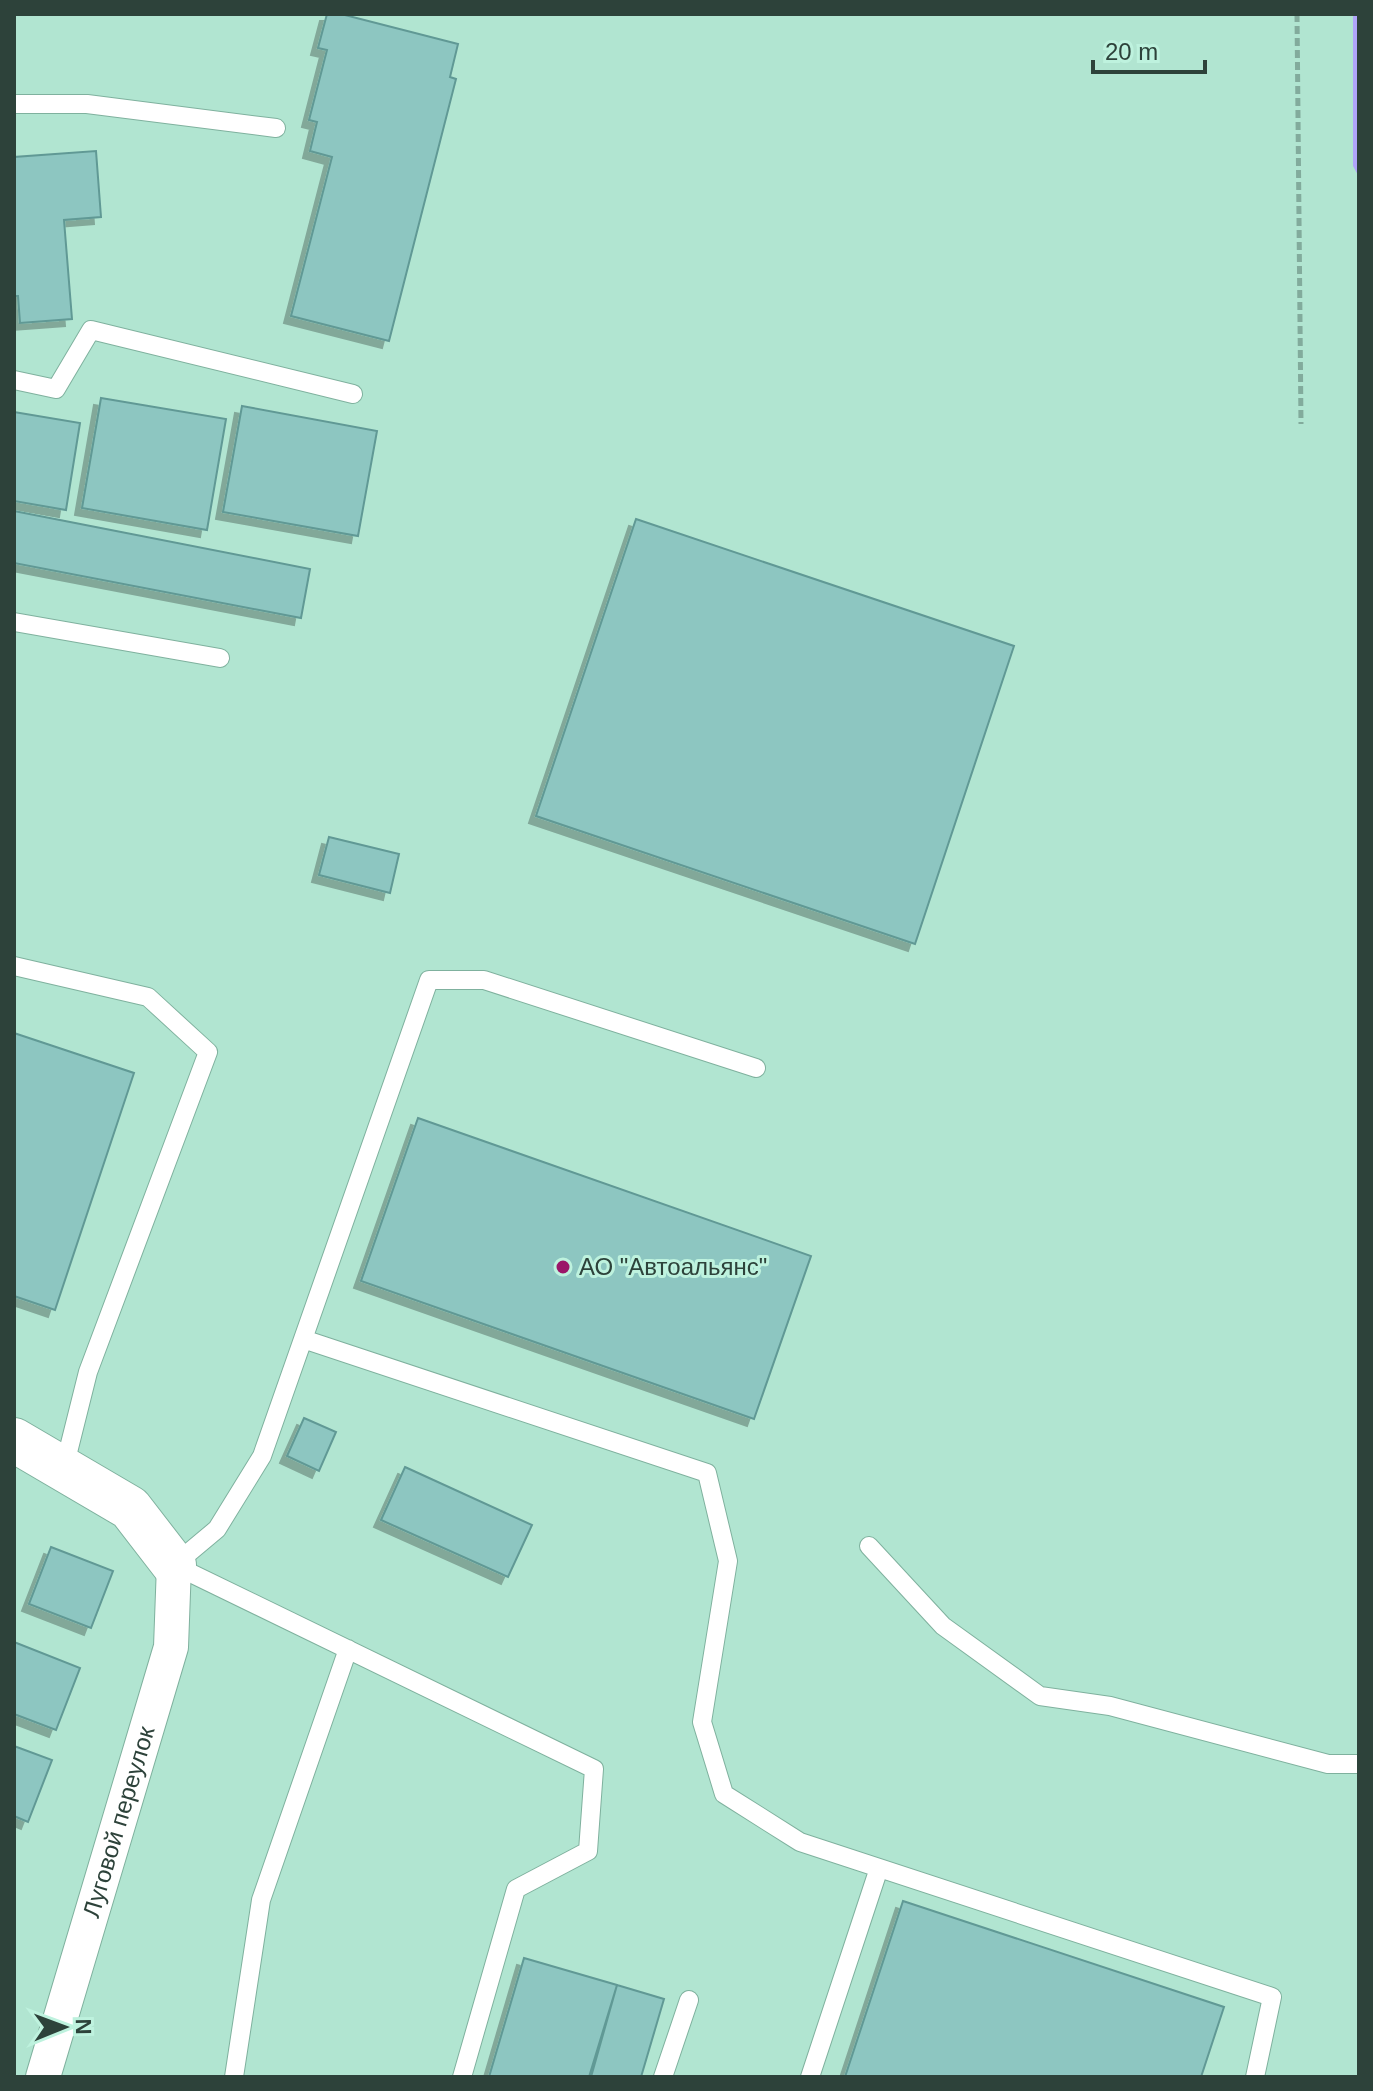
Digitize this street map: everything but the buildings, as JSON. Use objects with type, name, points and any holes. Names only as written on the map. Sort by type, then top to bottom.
[{"type":"street","points":[[14,1440],[130,1508],[174,1565]]},
{"type":"street","name":"Луговой переулок","points":[[43,2077],[171,1647],[174,1565]]},
{"type":"lane","points":[[14,104],[87,104],[276,128]]},
{"type":"lane","points":[[14,380],[56,389],[91,330],[353,394]]},
{"type":"lane","points":[[14,622],[220,658]]},
{"type":"lane","points":[[14,966],[148,997],[208,1052],[88,1372],[64,1468]]},
{"type":"lane","points":[[462,2077],[516,1889],[588,1851],[594,1769],[174,1565],[217,1529],[262,1456],[429,980],[484,980],[756,1068]]},
{"type":"lane","points":[[303,1339],[707,1473],[728,1561],[702,1722],[724,1794],[800,1842],[1272,1997],[1255,2077]]},
{"type":"lane","points":[[869,1546],[943,1626],[1040,1696],[1110,1706],[1328,1764],[1359,1764]]},
{"type":"lane","points":[[234,2077],[261,1900],[348,1649]]},
{"type":"lane","points":[[810,2077],[879,1868]]},
{"type":"lane","points":[[663,2077],[689,2000]]},
{"type":"path","points":[[1297,14],[1301,424]]},
{"type":"shaded area","points":[[1353,14],[1359,14],[1359,177],[1353,166]]},
{"type":"place","name":"АО \"Автоальянс\"","points":[[563,1267]]}]
